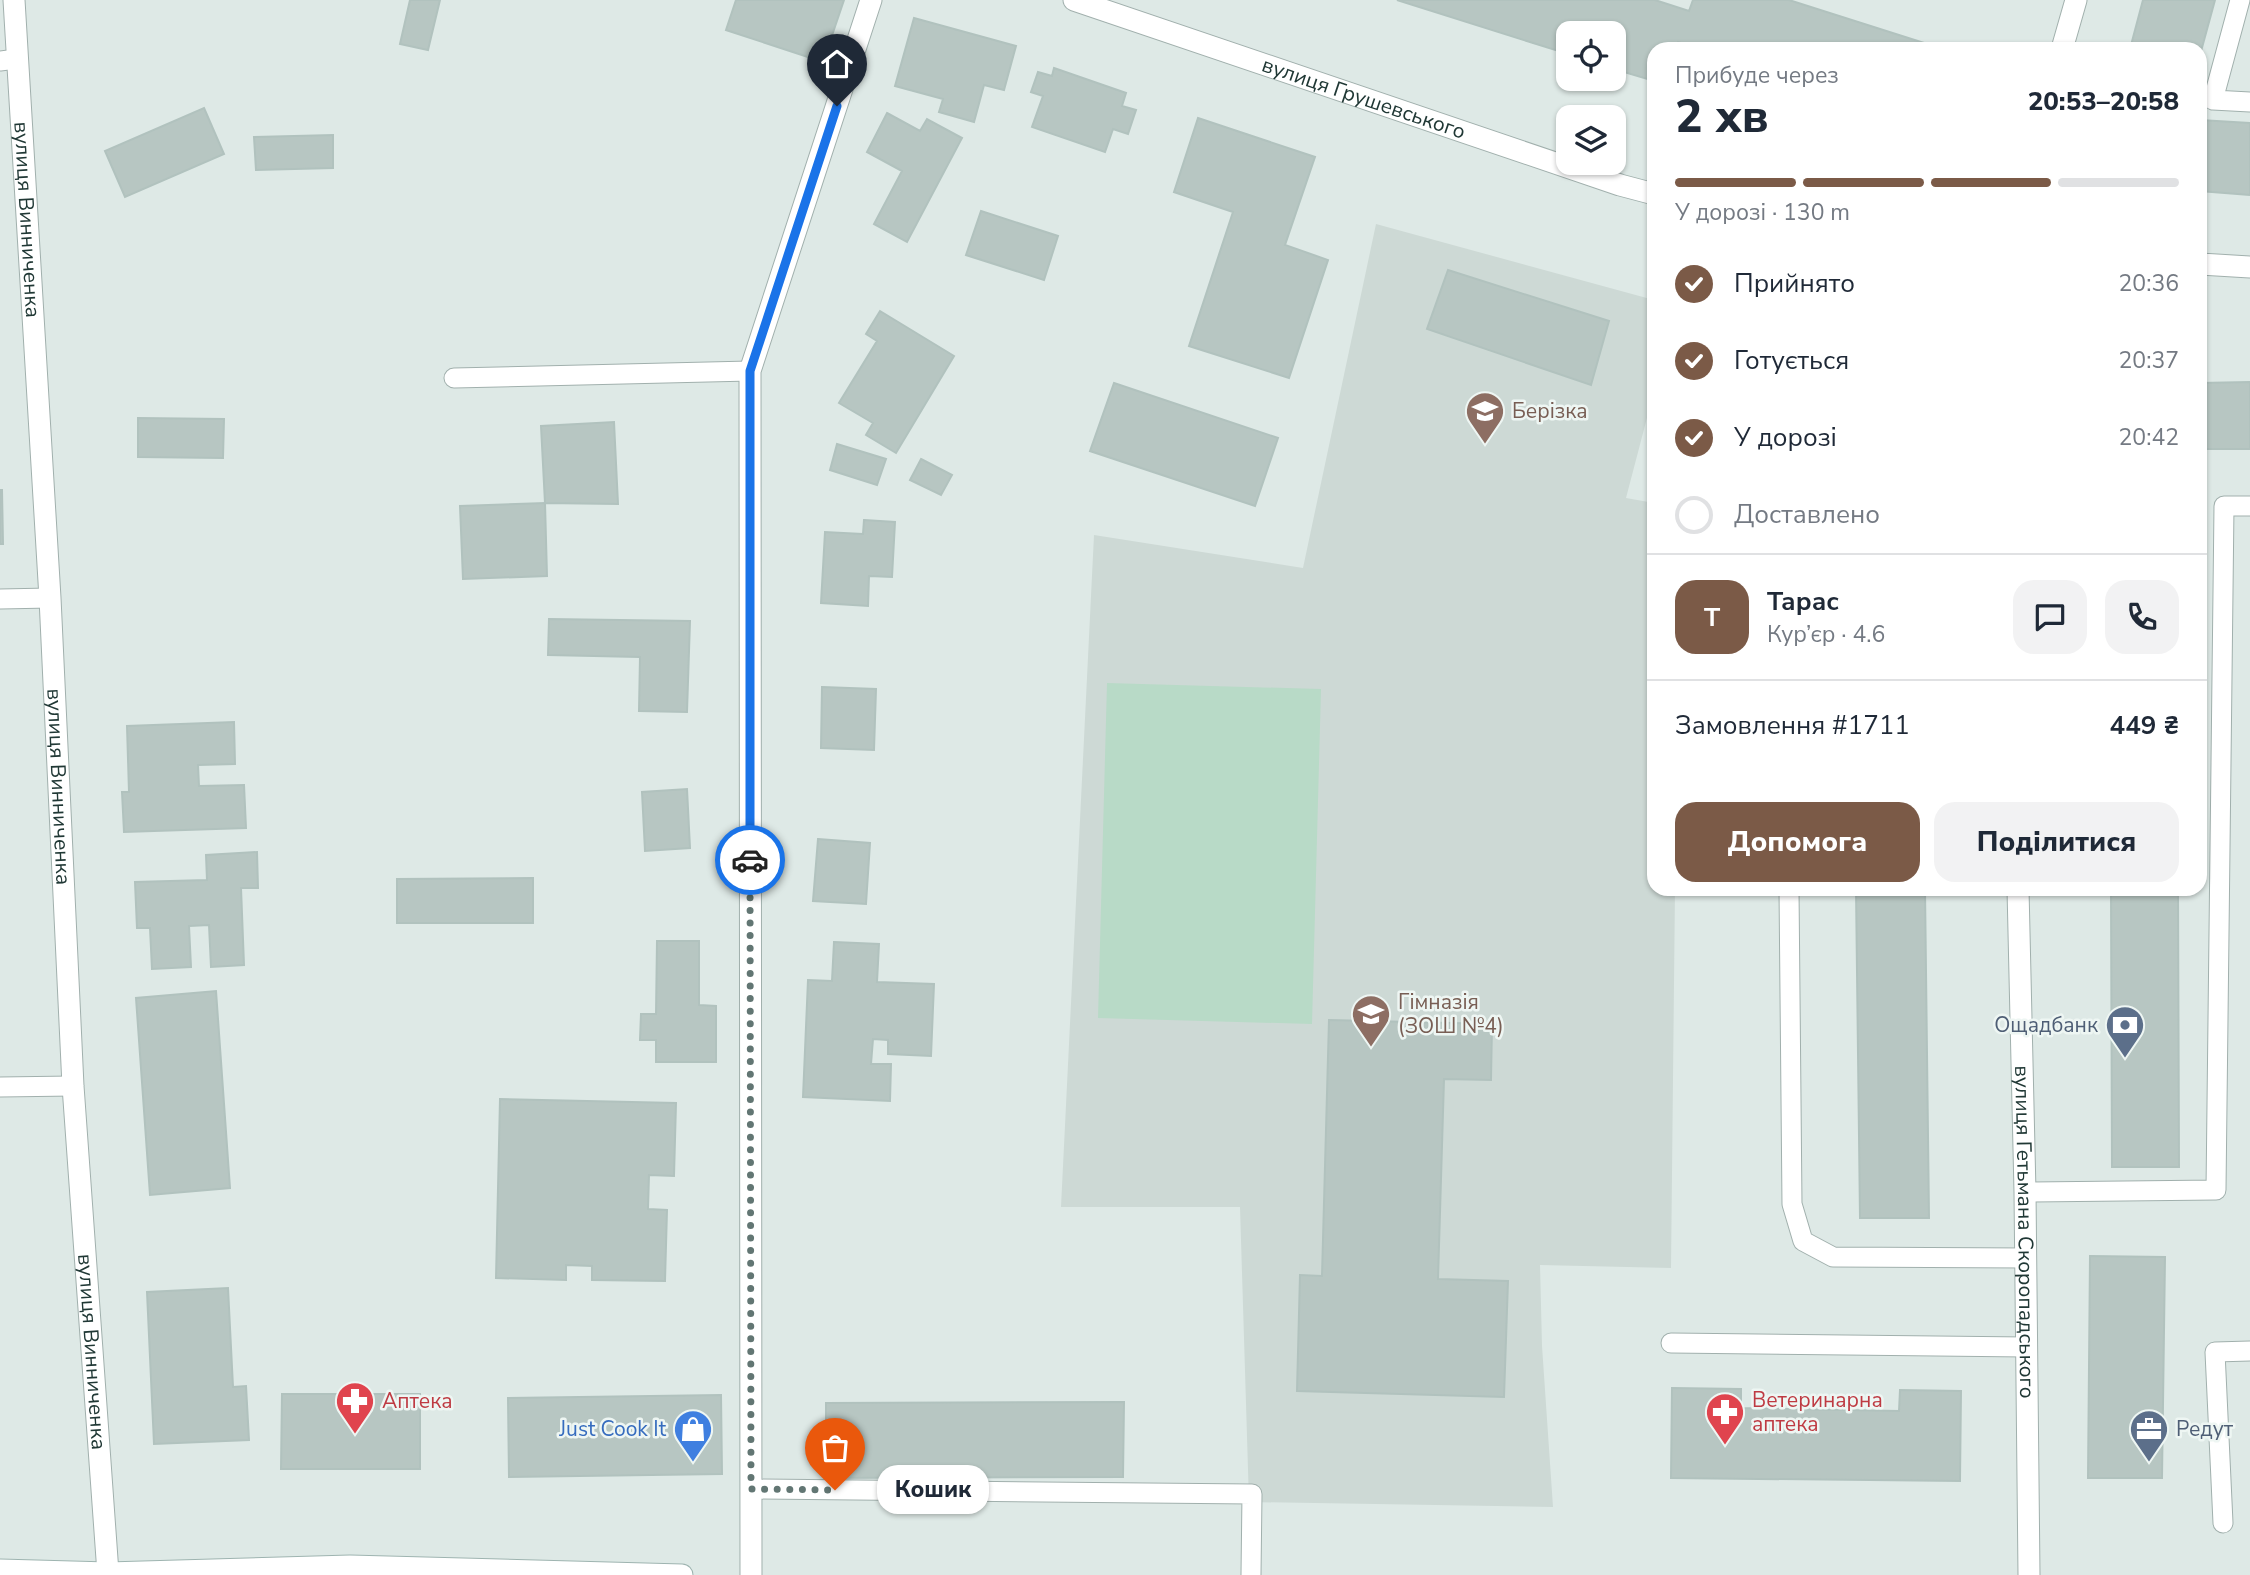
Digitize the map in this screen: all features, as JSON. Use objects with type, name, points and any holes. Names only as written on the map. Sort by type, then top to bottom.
[{"type":"street","name":"вулиця Винниченка","points":[[14,0],[8,60],[50,598],[73,1086],[108,1573]]},
{"type":"street","points":[[751,1575],[750,371],[871,0]]},
{"type":"street","name":"вулиця Грушевського","points":[[1074,0],[1607,181],[1647,192]]},
{"type":"street","points":[[2064,42],[2076,0]]},
{"type":"street","points":[[2207,264],[2250,267]]},
{"type":"street","name":"вулиця Гетьмана Скоропадського","points":[[2018,896],[2025,1192],[2029,1575]]},
{"type":"street","points":[[0,1570],[108,1573],[350,1566],[682,1575]]},
{"type":"lane","points":[[2240,0],[2213,100],[2250,102]]},
{"type":"lane","points":[[454,378],[750,371]]},
{"type":"lane","points":[[2025,1192],[2217,1190],[2224,506],[2250,506]]},
{"type":"lane","points":[[0,599],[50,598]]},
{"type":"lane","points":[[1789,896],[1792,1204],[1803,1241],[1833,1257],[2025,1258]]},
{"type":"lane","points":[[0,1087],[73,1086]]},
{"type":"lane","points":[[1671,1343],[2026,1347]]},
{"type":"lane","points":[[2223,1523],[2215,1352],[2250,1351]]},
{"type":"lane","points":[[751,1489],[1252,1493],[1251,1575]]},
{"type":"shaded area","name":"Гімназія (ЗОШ №4)","points":[[1376,224],[1647,298],[1647,418],[1626,498],[1647,502],[1647,896],[1675,896],[1671,1268],[1540,1265],[1542,1346],[1553,1507],[1249,1502],[1240,1207],[1061,1207],[1094,535],[1303,568]]},
{"type":"green space","points":[[1107,683],[1321,689],[1312,1024],[1098,1018]]},
{"type":"building","points":[[410,0],[440,0],[428,50],[400,44]]},
{"type":"building","points":[[736,0],[844,0],[823,62],[726,30]]},
{"type":"building","points":[[1397,0],[1655,0],[1689,11],[1693,0],[1789,0],[1921,42],[1647,42],[1647,79],[1626,73],[1626,21],[1556,21],[1556,50]]},
{"type":"building","points":[[2143,0],[2215,0],[2204,42],[2132,42]]},
{"type":"building","points":[[914,18],[1016,46],[1004,90],[984,85],[974,122],[939,112],[943,99],[895,86]]},
{"type":"building","points":[[1054,68],[1126,93],[1122,106],[1136,110],[1128,134],[1113,129],[1105,152],[1032,127],[1043,96],[1031,92],[1038,72],[1052,76]]},
{"type":"building","points":[[204,108],[224,154],[125,197],[105,151]]},
{"type":"building","points":[[887,113],[920,131],[927,119],[962,138],[907,242],[874,224],[902,171],[867,152]]},
{"type":"building","points":[[1198,118],[1315,157],[1285,245],[1328,260],[1289,378],[1189,346],[1233,212],[1174,192]]},
{"type":"building","points":[[2207,120],[2250,123],[2250,195],[2207,192]]},
{"type":"building","points":[[333,135],[333,168],[256,170],[254,137]]},
{"type":"building","points":[[981,211],[1058,236],[1044,280],[966,255]]},
{"type":"building","points":[[1448,270],[1609,321],[1591,385],[1427,329]]},
{"type":"building","points":[[880,311],[954,356],[896,453],[866,435],[873,423],[839,403],[877,341],[866,334]]},
{"type":"building","points":[[2250,382],[2250,449],[2207,449],[2207,383]]},
{"type":"building","points":[[1114,383],[1278,438],[1255,506],[1090,451]]},
{"type":"building","points":[[138,418],[224,419],[223,458],[138,457]]},
{"type":"building","points":[[614,422],[618,504],[545,503],[541,426]]},
{"type":"building","points":[[837,444],[886,459],[877,485],[830,470]]},
{"type":"building","points":[[921,459],[952,475],[941,495],[910,480]]},
{"type":"building","points":[[2,490],[3,544],[0,544]]},
{"type":"building","points":[[545,503],[547,576],[463,579],[460,506]]},
{"type":"building","points":[[864,520],[895,522],[892,577],[869,576],[868,606],[821,603],[825,532],[863,534]]},
{"type":"building","points":[[549,619],[690,621],[687,712],[639,711],[640,657],[548,655]]},
{"type":"building","points":[[822,687],[876,689],[874,750],[821,748]]},
{"type":"building","points":[[234,722],[235,764],[198,765],[199,786],[244,785],[246,828],[124,832],[122,792],[129,792],[127,726]]},
{"type":"building","points":[[687,789],[690,848],[645,851],[642,792]]},
{"type":"building","points":[[818,839],[870,843],[866,904],[813,901]]},
{"type":"building","points":[[257,852],[258,888],[241,888],[244,965],[211,967],[209,925],[189,926],[191,967],[152,969],[150,928],[137,928],[135,882],[207,880],[206,855]]},
{"type":"building","points":[[533,878],[533,923],[397,923],[397,879]]},
{"type":"building","points":[[1856,896],[1925,896],[1929,1218],[1860,1218]]},
{"type":"building","points":[[2111,896],[2178,896],[2179,1167],[2112,1167]]},
{"type":"building","points":[[657,941],[699,941],[699,1005],[716,1006],[716,1062],[656,1062],[656,1040],[640,1040],[641,1014],[656,1014]]},
{"type":"building","points":[[834,942],[879,944],[877,982],[934,984],[931,1056],[888,1054],[888,1040],[873,1039],[871,1064],[891,1064],[890,1101],[803,1097],[808,980],[832,981]]},
{"type":"building","points":[[216,991],[230,1188],[150,1195],[136,998]]},
{"type":"building","points":[[1329,1020],[1492,1024],[1491,1080],[1444,1079],[1438,1279],[1508,1281],[1504,1397],[1297,1391],[1300,1275],[1322,1276]]},
{"type":"building","points":[[500,1099],[676,1103],[674,1176],[649,1175],[648,1209],[667,1210],[665,1281],[592,1280],[592,1266],[566,1265],[566,1280],[496,1278]]},
{"type":"building","points":[[2090,1256],[2165,1257],[2162,1478],[2088,1478]]},
{"type":"building","points":[[228,1288],[233,1387],[246,1386],[249,1440],[154,1444],[147,1292]]},
{"type":"building","points":[[1672,1388],[1741,1389],[1741,1408],[1899,1411],[1900,1390],[1961,1391],[1960,1481],[1671,1478]]},
{"type":"building","points":[[282,1394],[420,1394],[420,1469],[281,1469]]},
{"type":"building","points":[[721,1395],[722,1474],[509,1477],[508,1398]]},
{"type":"building","points":[[1124,1402],[1123,1477],[826,1478],[826,1403]]},
{"type":"way so far","points":[[750,860],[751,1489],[835,1490]]},
{"type":"place","name":"Берізка","points":[[1485,445]]},
{"type":"place","name":"Гімназія (ЗОШ №4)","points":[[1371,1048]]},
{"type":"place","name":"Ощадбанк","points":[[2125,1059]]},
{"type":"place","name":"Аптека","points":[[355,1435]]},
{"type":"place","name":"Ветеринарна аптека","points":[[1725,1446]]},
{"type":"place","name":"Just Cook It","points":[[693,1463]]},
{"type":"place","name":"Редут","points":[[2149,1463]]},
{"type":"place","name":"Кошик","points":[[835,1490]]},
{"type":"route","points":[[750,860],[750,371],[837,106]]}]
